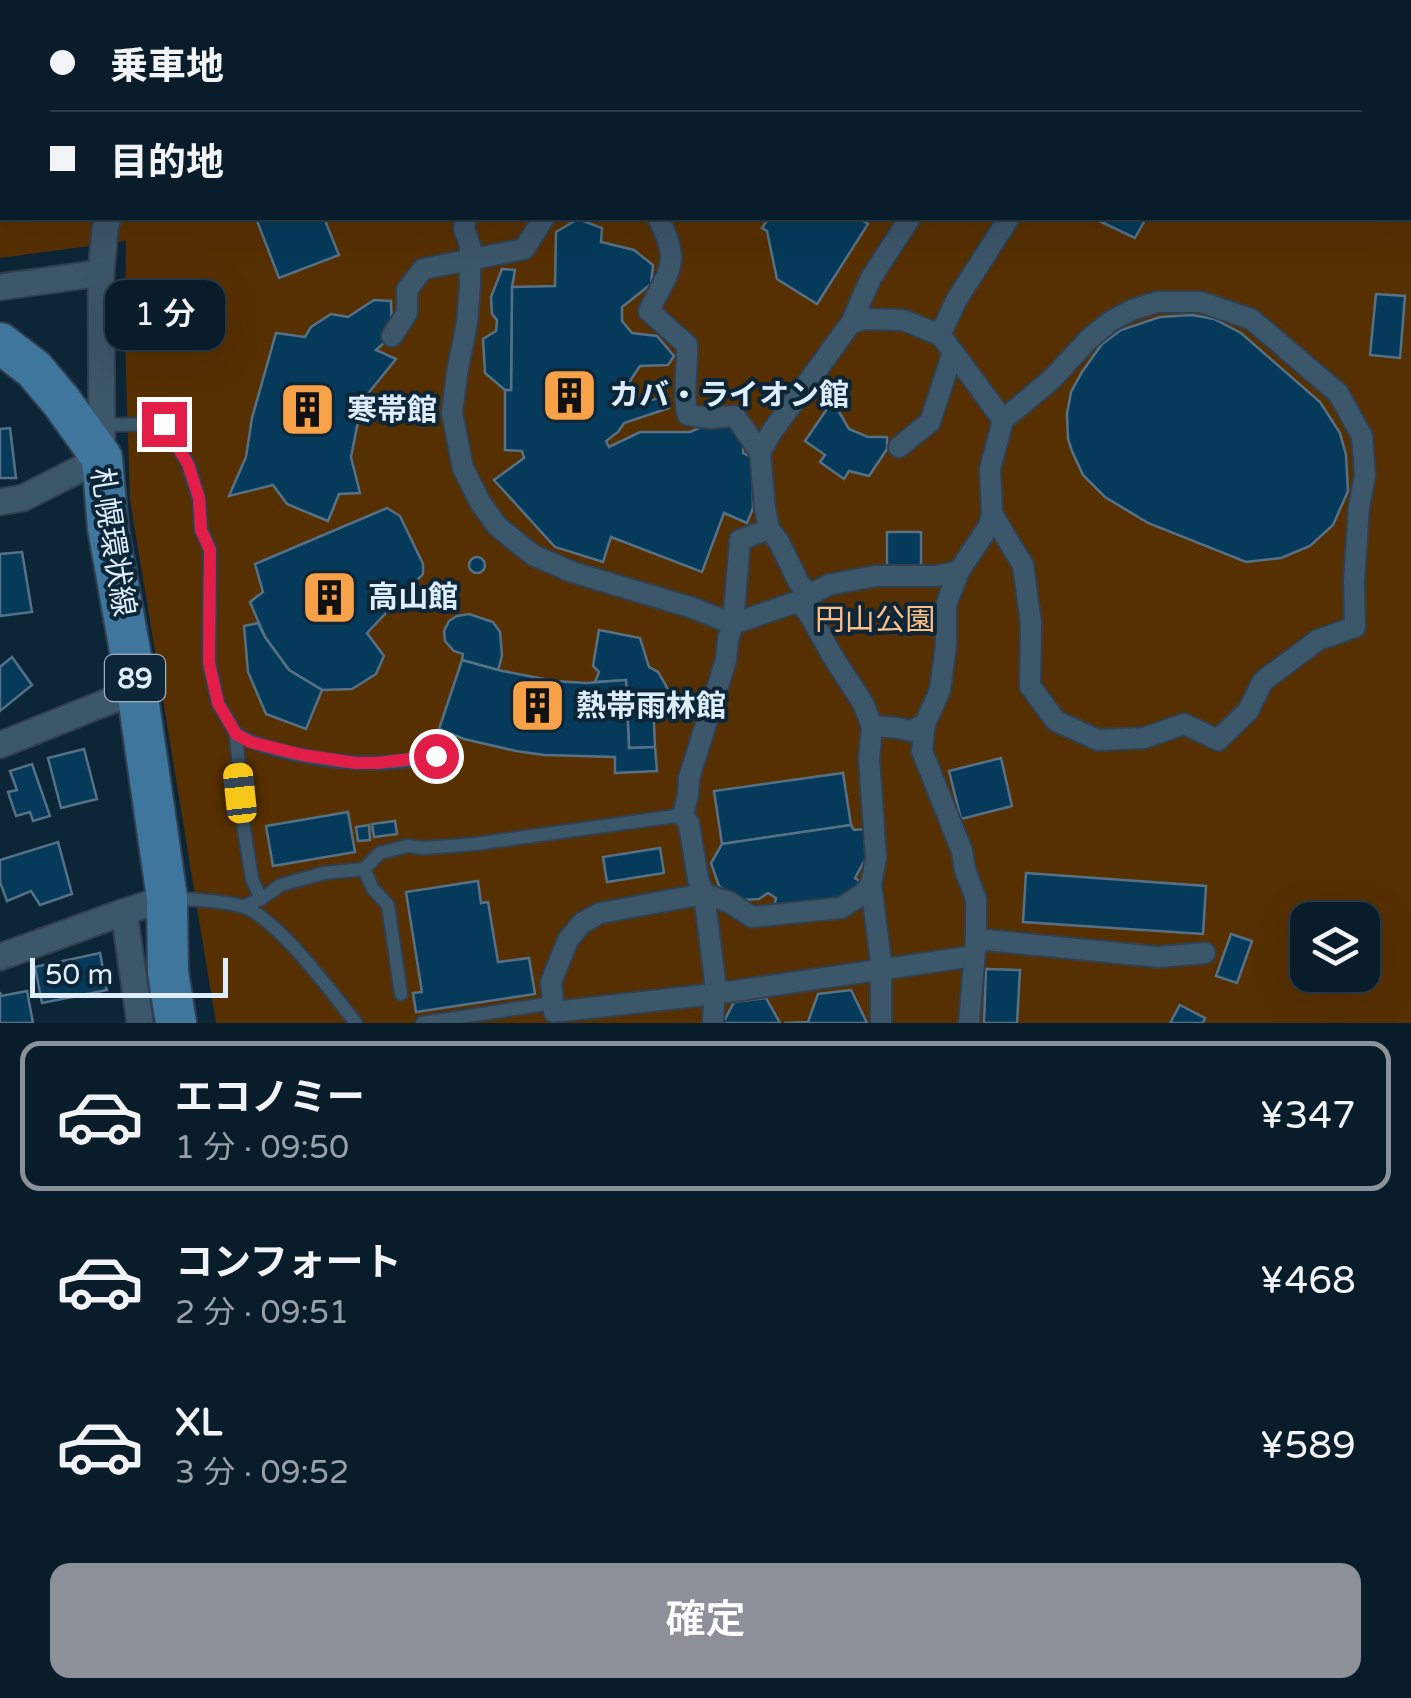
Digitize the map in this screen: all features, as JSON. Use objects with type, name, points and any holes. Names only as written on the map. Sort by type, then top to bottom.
[{"type":"main road","name":"札幌環状線","points":[[0,343],[34,368],[102,442],[108,528],[137,690],[167,898],[168,972],[176,1023]]},
{"type":"main road","name":"札幌環状線","points":[[167,898],[193,968],[202,1023]]},
{"type":"street","points":[[0,502],[23,498],[102,442],[101,273],[107,220]]},
{"type":"street","points":[[466,220],[464,229],[470,244],[467,322],[452,413],[463,468],[488,514],[519,546],[572,572],[733,624],[828,585],[875,576],[937,576],[959,571]]},
{"type":"street","points":[[392,336],[407,313],[408,290],[423,269],[524,250],[543,220]]},
{"type":"street","points":[[659,220],[671,245],[671,266],[649,311],[688,345],[684,406],[688,414],[710,418],[735,416],[760,452],[769,529],[779,542],[833,657],[864,703],[872,726],[869,759],[876,858],[867,889],[881,971],[881,1023]]},
{"type":"street","points":[[760,452],[850,323],[871,278],[909,220]]},
{"type":"street","points":[[899,447],[930,422],[957,299],[1008,220]]},
{"type":"street","points":[[0,287],[101,273]]},
{"type":"street","points":[[969,1023],[976,899],[962,851],[922,751],[925,724],[940,690],[946,605],[959,571],[989,526],[992,514],[990,469],[1003,420],[1052,380],[1111,321],[1157,302],[1201,302],[1251,320],[1338,393],[1362,436],[1365,475],[1354,581],[1355,627],[1318,640],[1263,681],[1248,710],[1218,740],[1184,724],[1144,738],[1098,740],[1056,720],[1030,686],[1031,623],[1023,565],[992,514]]},
{"type":"street","points":[[850,323],[865,318],[903,320],[947,343],[1003,420]]},
{"type":"street","points":[[713,1023],[715,981],[704,894],[689,824],[682,815],[689,778],[726,660],[740,540],[769,529]]},
{"type":"street","points":[[0,745],[137,690]]},
{"type":"street","points":[[872,726],[911,731],[925,724]]},
{"type":"street","points":[[867,889],[840,908],[752,917],[728,902],[704,894],[600,913],[582,923],[568,940],[551,982],[554,1012],[881,971],[975,948],[1158,957],[1205,953]]},
{"type":"street","points":[[0,956],[167,898]]},
{"type":"street","points":[[124,912],[140,1023]]},
{"type":"lane","points":[[102,442],[164,424],[188,464],[199,498],[201,530],[210,550],[209,663],[218,703],[236,734],[244,829],[252,879],[260,899]]},
{"type":"lane","points":[[236,734],[250,742],[303,755],[356,763],[436,756]]},
{"type":"lane","points":[[167,898],[244,906],[281,885],[324,873],[364,868],[380,853],[407,846],[475,844],[682,815]]},
{"type":"lane","points":[[364,868],[373,889],[388,904],[401,994]]},
{"type":"lane","points":[[244,906],[273,927],[314,969],[356,1023]]},
{"type":"lane","points":[[422,1023],[553,1004]]},
{"type":"green space","name":"円山公園","points":[[0,220],[1411,220],[1411,1023],[216,1023],[130,499],[126,241],[0,258]]},
{"type":"building","points":[[257,220],[325,220],[339,255],[279,278]]},
{"type":"building","name":"カバ・ライオン館","points":[[581,220],[602,228],[601,242],[634,250],[653,265],[651,284],[622,307],[622,321],[632,333],[657,336],[674,356],[668,365],[640,366],[630,381],[639,402],[663,398],[669,408],[624,423],[606,441],[609,447],[640,432],[690,432],[706,425],[735,427],[744,437],[743,453],[752,457],[753,508],[747,523],[724,513],[702,572],[611,537],[603,562],[555,547],[494,480],[524,458],[522,451],[505,450],[505,390],[511,390],[512,287],[555,286],[556,232]]},
{"type":"building","points":[[768,220],[861,220],[868,224],[817,304],[777,279],[767,231],[762,228]]},
{"type":"building","points":[[1097,220],[1145,220],[1135,238]]},
{"type":"building","points":[[502,269],[515,270],[511,390],[505,390],[485,373],[483,339],[496,331],[491,297]]},
{"type":"building","points":[[1376,294],[1405,296],[1400,358],[1370,355]]},
{"type":"building","name":"寒帯館","points":[[374,300],[391,301],[392,336],[376,350],[396,359],[362,401],[351,457],[360,493],[339,494],[328,521],[287,504],[273,485],[229,496],[246,457],[252,418],[276,333],[305,337],[311,327],[331,314],[348,317]]},
{"type":"building","points":[[1192,315],[1214,319],[1241,333],[1320,402],[1340,433],[1348,491],[1333,525],[1310,546],[1281,558],[1246,562],[1148,523],[1105,497],[1083,475],[1068,439],[1067,414],[1071,392],[1082,372],[1102,344],[1121,330],[1160,317]]},
{"type":"building","points":[[835,405],[849,429],[868,437],[887,437],[887,449],[869,476],[849,471],[844,479],[820,462],[825,455],[805,441],[827,409]]},
{"type":"building","points":[[10,428],[16,478],[0,478],[0,429]]},
{"type":"building","name":"高山館","points":[[387,508],[400,516],[423,564],[423,574],[367,633],[384,656],[376,674],[352,689],[322,690],[289,670],[265,637],[250,602],[263,592],[255,564]]},
{"type":"building","points":[[887,532],[921,532],[921,566],[887,566]]},
{"type":"building","points":[[22,552],[32,612],[0,616],[0,554]]},
{"type":"building","points":[[477,557],[485,565],[477,573],[469,565]]},
{"type":"building","points":[[469,614],[493,622],[500,632],[502,656],[498,670],[462,660],[463,654],[445,641],[449,621]]},
{"type":"building","points":[[258,623],[289,670],[322,690],[306,729],[266,714],[248,672],[244,626]]},
{"type":"building","points":[[599,630],[640,638],[649,667],[658,672],[668,690],[664,697],[653,700],[655,747],[629,748],[626,680],[595,682],[599,672],[593,666]]},
{"type":"building","points":[[12,657],[32,685],[0,711],[0,667]]},
{"type":"building","name":"熱帯雨林館","points":[[462,660],[554,681],[626,680],[629,748],[655,747],[657,771],[615,773],[615,757],[516,751],[439,729]]},
{"type":"building","points":[[84,749],[97,799],[61,808],[48,758]]},
{"type":"building","points":[[1001,758],[1012,806],[961,819],[949,771]]},
{"type":"building","points":[[32,764],[50,816],[33,821],[30,812],[16,816],[8,792],[17,790],[10,771]]},
{"type":"building","points":[[843,773],[851,825],[722,844],[714,791]]},
{"type":"building","points":[[348,812],[355,852],[273,866],[266,826]]},
{"type":"building","points":[[395,821],[397,834],[374,837],[372,824]]},
{"type":"building","points":[[369,825],[370,840],[358,841],[356,827]]},
{"type":"building","points":[[851,825],[854,830],[864,829],[868,854],[855,878],[865,885],[837,899],[774,908],[776,898],[768,893],[759,899],[740,900],[719,886],[711,863],[722,844]]},
{"type":"building","points":[[58,842],[72,894],[40,905],[31,891],[7,901],[0,882],[0,860]]},
{"type":"building","points":[[660,848],[664,873],[607,882],[603,857]]},
{"type":"building","points":[[1026,873],[1206,886],[1203,934],[1023,922]]},
{"type":"building","points":[[478,881],[481,903],[488,902],[498,962],[529,958],[535,994],[416,1012],[413,993],[422,992],[406,892]]},
{"type":"building","points":[[1231,934],[1252,941],[1237,983],[1216,976]]},
{"type":"building","points":[[100,953],[107,990],[42,1003],[35,967]]},
{"type":"building","points":[[986,969],[1020,970],[1017,1023],[984,1023]]},
{"type":"building","points":[[851,990],[867,1023],[784,1023],[808,1022],[818,994]]},
{"type":"building","points":[[27,991],[33,1023],[0,1023],[0,992],[1,996]]},
{"type":"building","points":[[766,998],[780,1023],[723,1023],[734,1002]]},
{"type":"building","points":[[1180,1005],[1205,1018],[1203,1023],[1170,1023]]},
{"type":"place","name":"カバ・ライオン館","points":[[570,395]]},
{"type":"place","name":"寒帯館","points":[[308,410]]},
{"type":"place","name":"高山館","points":[[329,597]]},
{"type":"place","name":"熱帯雨林館","points":[[537,706]]},
{"type":"route","points":[[164,424],[188,464],[199,498],[201,530],[210,550],[209,663],[218,703],[236,734],[250,742],[303,755],[356,763],[436,756]]}]
